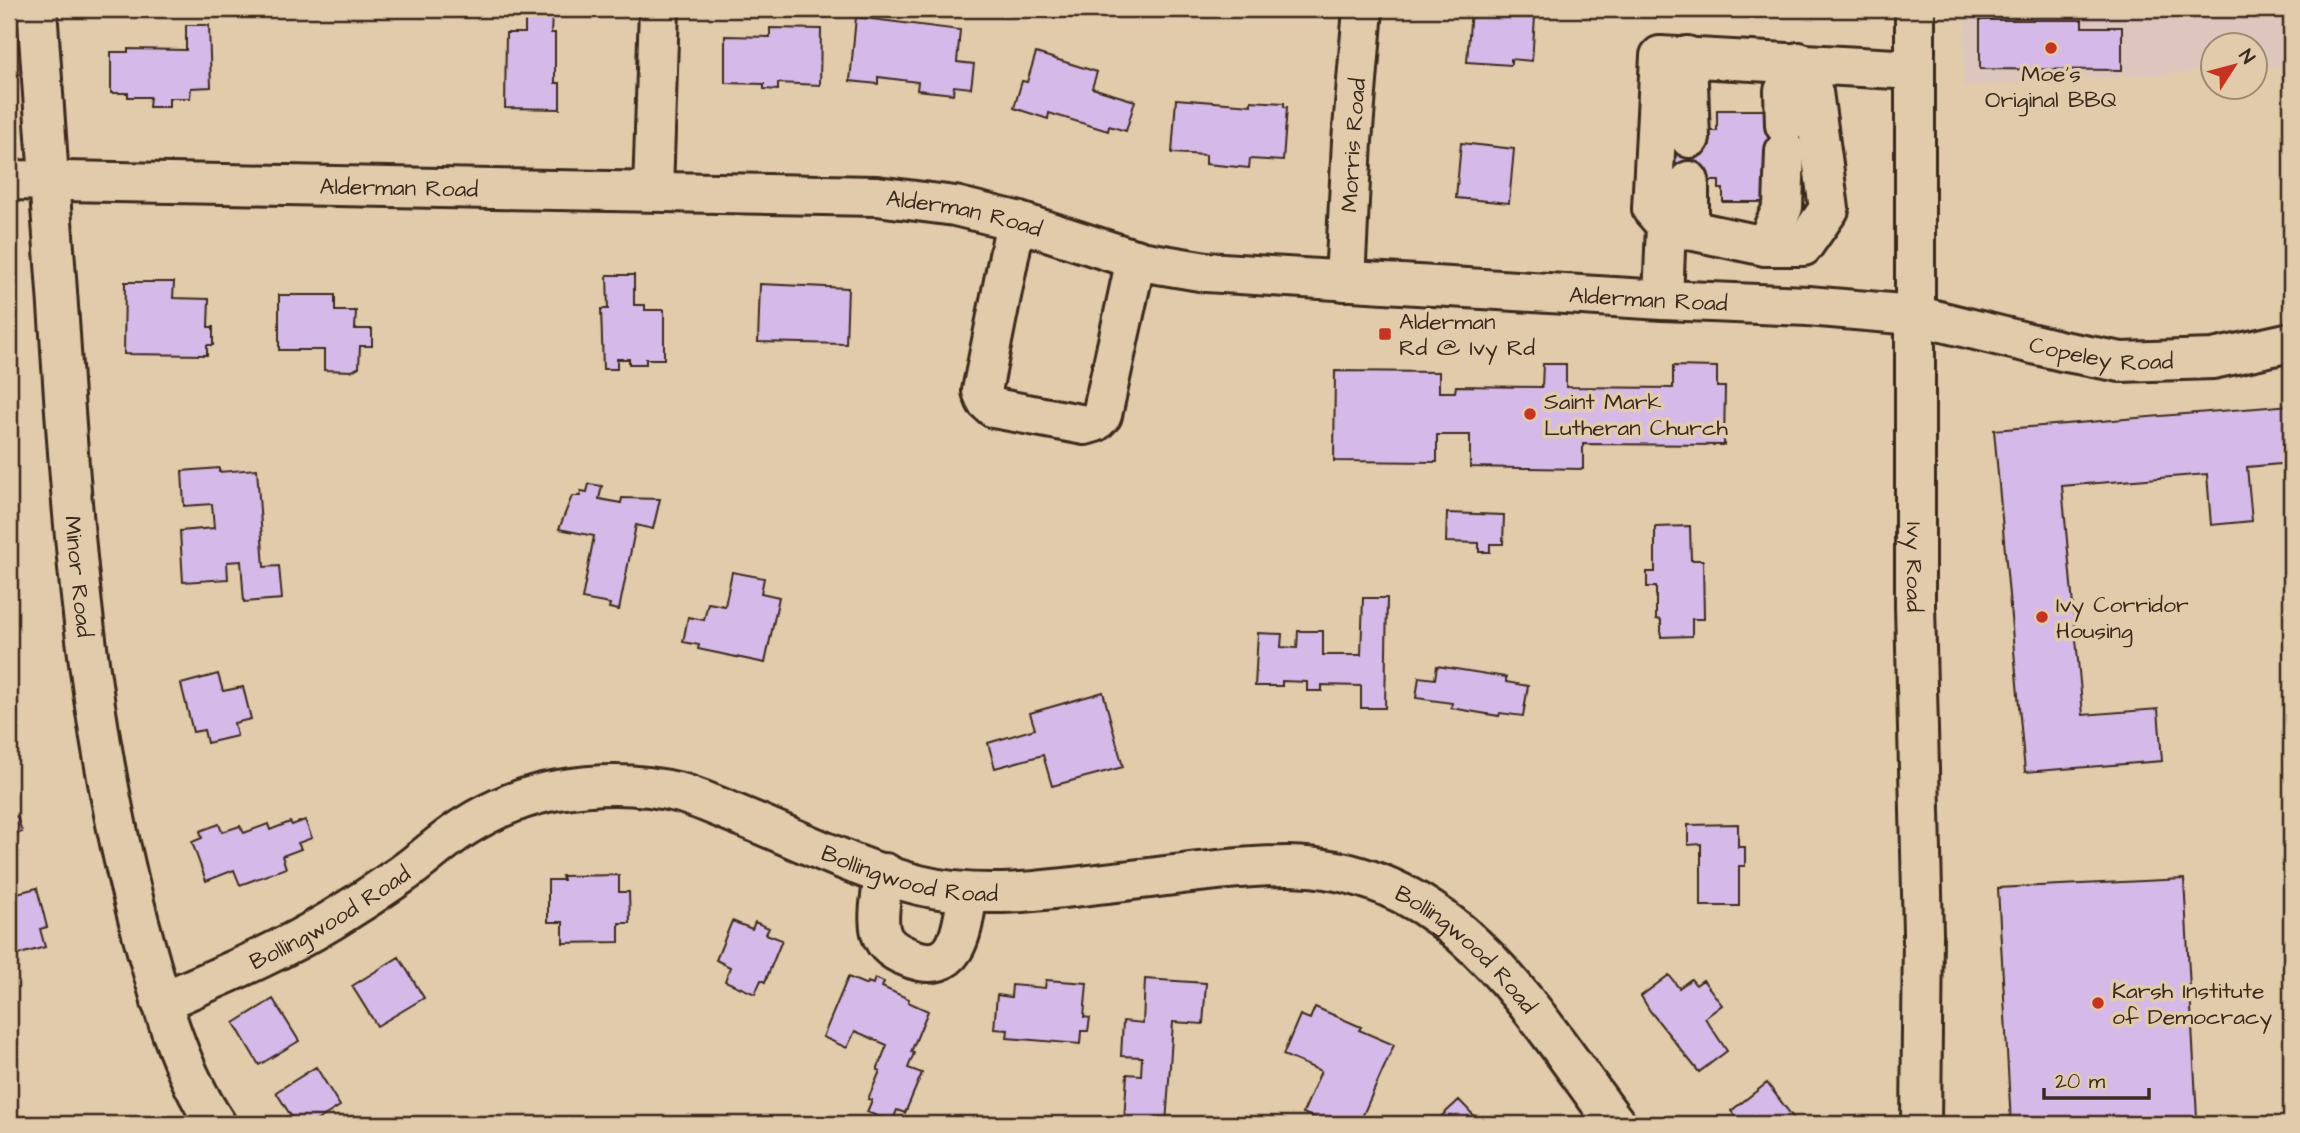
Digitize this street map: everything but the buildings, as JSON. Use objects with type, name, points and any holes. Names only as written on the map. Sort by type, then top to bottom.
[{"type":"street","name":"Minor Road","points":[[37,9],[69,482],[88,663],[125,866],[161,1002],[187,1068],[216,1124]]},
{"type":"street","points":[[653,191],[659,9]]},
{"type":"street","name":"Morris Road","points":[[1345,281],[1352,141],[1363,9]]},
{"type":"street","name":"Ivy Road","points":[[1915,9],[1915,634],[1923,933],[1922,1124]]},
{"type":"street","points":[[1798,69],[1814,92],[1829,209],[1802,246],[1765,246],[1677,228],[1652,209],[1660,56],[1798,69],[1914,70]]},
{"type":"street","points":[[1687,57],[1690,138]]},
{"type":"street","points":[[1765,246],[1783,207],[1784,91],[1798,69]]},
{"type":"street","name":"Alderman Road","points":[[9,180],[877,197],[955,206],[1016,221],[1136,259],[1206,272],[1914,314]]},
{"type":"street","points":[[1663,300],[1689,181]]},
{"type":"street","points":[[1016,221],[982,391],[986,401],[995,408],[1085,425],[1095,422],[1102,415],[1136,259]]},
{"type":"street","name":"Copeley Road","points":[[1914,314],[2062,351],[2121,362],[2213,359],[2291,342]]},
{"type":"street","name":"Bollingwood Road","points":[[161,1002],[247,965],[330,922],[402,875],[466,826],[509,804],[555,790],[603,784],[642,786],[681,793],[840,858],[918,885],[968,893],[1009,893],[1192,873],[1289,866],[1335,871],[1381,883],[1423,904],[1467,937],[1507,980],[1616,1124]]},
{"type":"street","points":[[885,873],[880,909],[882,937],[897,953],[918,961],[935,963],[947,958],[954,949],[961,930],[968,893]]},
{"type":"shaded area","points":[[1966,9],[2291,9],[2291,66],[2268,67],[2268,32],[2198,32],[2198,72],[1963,86]]},
{"type":"place","name":"Moe's Original BBQ","points":[[2051,48]]},
{"type":"place","name":"Alderman Rd @ Ivy Rd","points":[[1385,334]]},
{"type":"place","name":"Saint Mark Lutheran Church","points":[[1530,414]]},
{"type":"place","name":"Ivy Corridor Housing","points":[[2042,617]]},
{"type":"place","name":"Karsh Institute of Democracy","points":[[2098,1003]]}]
